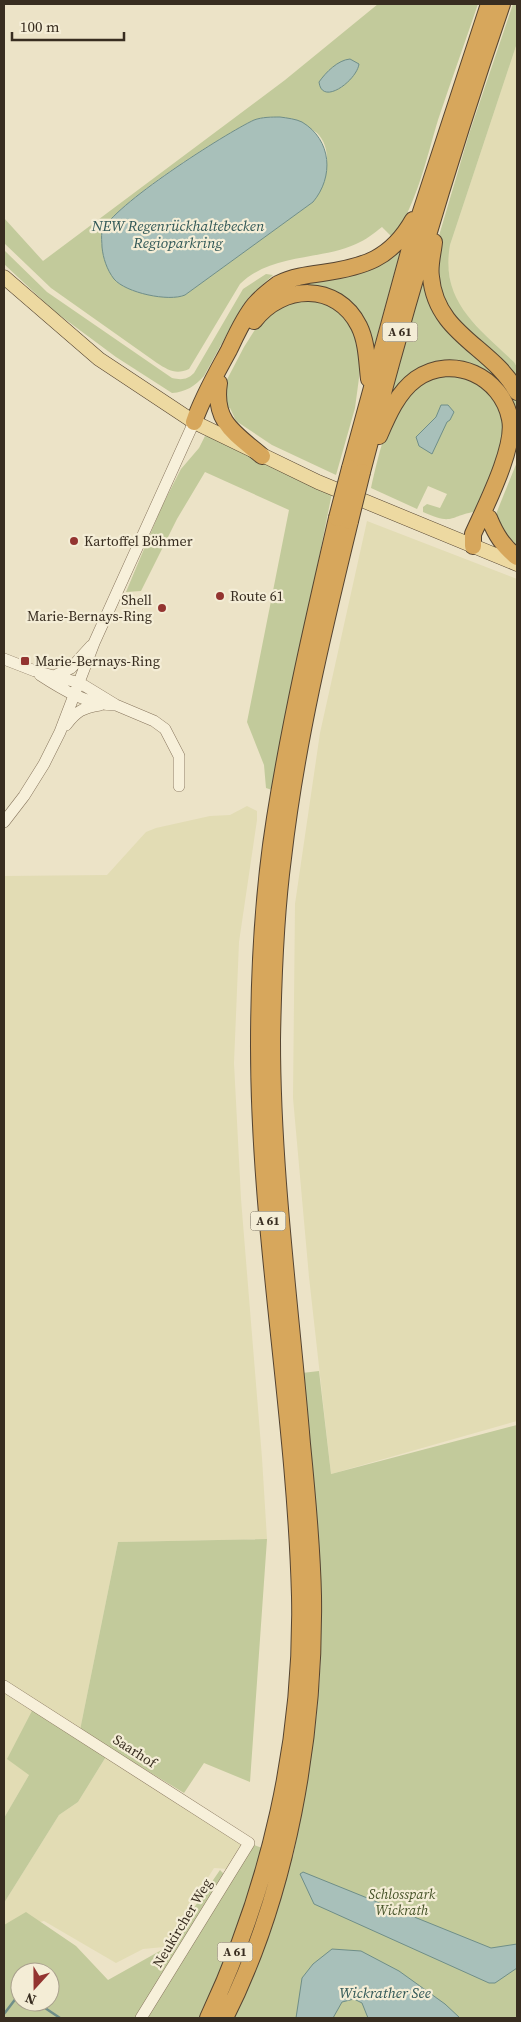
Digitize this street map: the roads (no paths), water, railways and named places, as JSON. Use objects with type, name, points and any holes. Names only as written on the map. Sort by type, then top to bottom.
[{"type":"highway","name":"A 61","points":[[225,2018],[251,1956],[282,1832],[281,1807],[293,1731],[298,1668],[300,1598],[293,1491],[261,1129],[259,1045],[262,948],[274,820],[302,672],[344,520],[356,470],[370,391],[433,194],[489,4]]},
{"type":"highway","name":"A 61","points":[[356,470],[400,331],[433,194],[502,4]]},
{"type":"highway","points":[[433,194],[430,275],[436,300],[449,322],[502,370],[511,380],[517,392]]},
{"type":"highway","points":[[194,422],[201,402],[243,322],[254,304],[266,292],[280,283],[294,278],[352,268],[376,260],[397,244],[433,194]]},
{"type":"highway","points":[[194,422],[207,406],[249,328],[266,308],[285,296],[298,293],[326,296],[338,302],[355,318],[364,338],[370,391]]},
{"type":"highway","points":[[356,470],[400,396],[417,379],[426,373],[448,368],[458,368],[479,375],[496,389],[505,403],[511,420],[510,440],[473,534],[473,546]]},
{"type":"highway","points":[[219,383],[217,398],[222,417],[227,424],[262,456]]},
{"type":"highway","points":[[473,546],[481,537],[490,518],[517,448]]},
{"type":"highway","points":[[490,518],[495,532],[503,544],[517,557]]},
{"type":"highway","name":"A 61","points":[[208,2018],[267,1888]]},
{"type":"main road","points":[[4,277],[99,359],[194,422],[318,482],[517,564]]},
{"type":"street","points":[[4,822],[24,796],[44,764],[60,732],[94,643],[194,422]]},
{"type":"street","points":[[54,676],[71,668],[94,643]]},
{"type":"street","points":[[4,659],[34,671],[80,683],[116,705],[154,721],[165,729],[179,756],[179,786]]},
{"type":"street","points":[[34,671],[74,696],[101,704],[116,705]]},
{"type":"street","points":[[60,732],[75,714],[84,708],[101,704]]},
{"type":"street","name":"Saarhof","points":[[4,1686],[249,1843]]},
{"type":"street","name":"Neukircher Weg","points":[[141,2018],[249,1843]]},
{"type":"water","points":[[350,59],[359,64],[352,77],[332,92],[326,92],[321,89],[319,82],[325,74],[337,64]]},
{"type":"water","name":"NEW Regenrückhaltebecken Regioparkring","points":[[280,117],[302,122],[312,130],[324,149],[327,159],[327,170],[320,192],[313,202],[185,295],[159,297],[148,295],[128,288],[114,279],[106,264],[102,247],[102,232],[110,220],[126,205],[171,171],[220,139],[254,120]]},
{"type":"water","points":[[441,405],[448,405],[454,412],[447,422],[432,454],[419,446],[416,437],[436,417]]},
{"type":"water","points":[[303,1872],[491,1948],[517,1944],[517,1968],[495,1983],[489,1983],[314,1904],[300,1874]]},
{"type":"water","name":"Wickrather See","points":[[332,1949],[361,1951],[399,1971],[445,2004],[460,2018],[368,2018],[362,2003],[354,1999],[342,2002],[333,2018],[296,2018],[302,1978],[313,1964]]},
{"type":"waterway","points":[[4,2014],[10,2006]]},
{"type":"waterway","points":[[51,2012],[60,2018]]},
{"type":"place","name":"Kartoffel Böhmer","points":[[74,541]]},
{"type":"place","name":"Route 61","points":[[220,596]]},
{"type":"place","name":"Shell Marie-Bernays-Ring","points":[[162,608]]},
{"type":"place","name":"Marie-Bernays-Ring","points":[[25,661]]},
{"type":"park label","name":"Schlosspark Wickrath","points":[[402,1902]]}]
